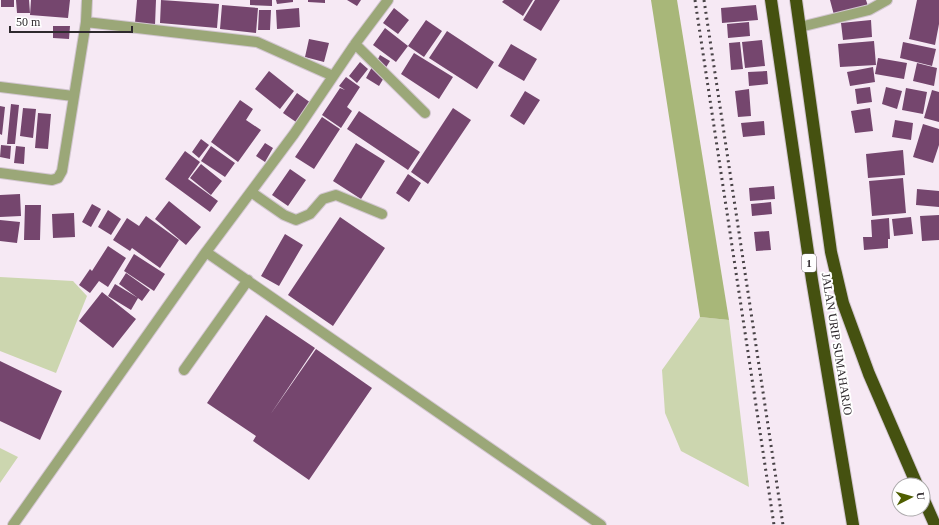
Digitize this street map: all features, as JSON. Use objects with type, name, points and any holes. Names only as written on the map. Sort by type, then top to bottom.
[{"type":"highway","name":"JALAN URIP SUMAHARJO","points":[[771,0],[812,280],[853,525]]},
{"type":"highway","name":"JALAN URIP SUMAHARJO","points":[[796,0],[829,237],[843,303],[869,374],[914,477]]},
{"type":"street","points":[[0,173],[52,180],[58,178],[62,172],[86,22],[87,0]]},
{"type":"street","points":[[13,525],[206,252],[294,134],[355,44],[388,0]]},
{"type":"street","points":[[800,27],[869,10],[887,0]]},
{"type":"street","points":[[86,22],[257,42],[333,76]]},
{"type":"street","points":[[355,44],[425,113]]},
{"type":"street","points":[[0,87],[73,96]]},
{"type":"street","points":[[251,192],[284,215],[296,220],[310,214],[323,199],[336,195],[382,214]]},
{"type":"street","points":[[206,252],[601,525]]},
{"type":"street","points":[[184,370],[248,280]]},
{"type":"green space","points":[[651,0],[677,0],[729,320],[700,317]]},
{"type":"green space","points":[[0,277],[73,281],[87,296],[56,373],[0,351]]},
{"type":"green space","points":[[700,317],[729,320],[749,487],[681,451],[665,413],[662,370]]},
{"type":"green space","points":[[0,448],[18,457],[0,483]]},
{"type":"building","points":[[1,0],[14,0],[14,7],[1,7]]},
{"type":"building","points":[[16,0],[29,0],[30,13],[17,13]]},
{"type":"building","points":[[31,0],[70,0],[68,18],[30,15]]},
{"type":"building","points":[[137,0],[156,0],[155,25],[135,23]]},
{"type":"building","points":[[161,0],[219,4],[217,28],[160,23]]},
{"type":"building","points":[[250,0],[272,0],[272,6],[250,5]]},
{"type":"building","points":[[276,0],[293,0],[293,2],[277,4]]},
{"type":"building","points":[[308,0],[325,0],[325,3],[308,2]]},
{"type":"building","points":[[347,0],[361,0],[357,6]]},
{"type":"building","points":[[504,0],[533,0],[523,16],[502,2]]},
{"type":"building","points":[[535,0],[560,0],[541,31],[523,20]]},
{"type":"building","points":[[830,0],[866,0],[868,6],[834,15]]},
{"type":"building","points":[[917,0],[939,0],[939,24],[935,45],[909,39]]},
{"type":"building","points":[[222,5],[258,8],[256,33],[220,29]]},
{"type":"building","points":[[756,5],[758,20],[722,23],[721,8]]},
{"type":"building","points":[[299,8],[300,27],[277,29],[276,10]]},
{"type":"building","points":[[394,8],[409,20],[398,34],[383,23]]},
{"type":"building","points":[[259,10],[271,10],[270,30],[258,30]]},
{"type":"building","points":[[426,20],[442,31],[424,57],[408,46]]},
{"type":"building","points":[[871,20],[872,37],[843,40],[841,23]]},
{"type":"building","points":[[749,22],[750,36],[728,38],[727,24]]},
{"type":"building","points":[[53,26],[70,26],[69,39],[53,38]]},
{"type":"building","points":[[385,28],[408,46],[396,62],[373,45]]},
{"type":"building","points":[[447,31],[494,62],[477,89],[429,58]]},
{"type":"building","points":[[309,39],[329,43],[324,62],[305,57]]},
{"type":"building","points":[[762,40],[765,66],[745,68],[742,42]]},
{"type":"building","points":[[874,41],[876,65],[840,67],[838,44]]},
{"type":"building","points":[[740,42],[743,69],[731,70],[729,43]]},
{"type":"building","points":[[903,42],[936,49],[932,66],[900,58]]},
{"type":"building","points":[[511,44],[537,59],[524,81],[498,66]]},
{"type":"building","points":[[414,53],[453,77],[439,99],[401,74]]},
{"type":"building","points":[[380,55],[390,61],[385,69],[376,63]]},
{"type":"building","points":[[878,58],[907,63],[904,79],[875,74]]},
{"type":"building","points":[[360,62],[368,69],[357,83],[349,76]]},
{"type":"building","points":[[917,63],[937,68],[934,86],[913,81]]},
{"type":"building","points":[[372,67],[385,76],[379,86],[366,78]]},
{"type":"building","points":[[873,67],[875,82],[850,86],[847,72]]},
{"type":"building","points":[[269,71],[294,91],[280,109],[255,89]]},
{"type":"building","points":[[767,71],[768,84],[749,86],[748,72]]},
{"type":"building","points":[[346,77],[360,87],[347,107],[352,111],[341,128],[322,115],[340,88],[345,90],[339,86]]},
{"type":"building","points":[[870,87],[872,102],[857,104],[855,89]]},
{"type":"building","points":[[886,87],[902,91],[897,109],[882,104]]},
{"type":"building","points":[[906,88],[927,92],[923,114],[902,110]]},
{"type":"building","points":[[749,89],[751,116],[738,117],[735,91]]},
{"type":"building","points":[[932,90],[939,92],[939,122],[924,118]]},
{"type":"building","points":[[525,91],[540,100],[524,125],[510,116]]},
{"type":"building","points":[[297,93],[311,103],[296,122],[283,113]]},
{"type":"building","points":[[240,100],[253,109],[246,120],[261,130],[238,162],[211,142]]},
{"type":"building","points":[[11,104],[19,105],[15,144],[7,144]]},
{"type":"building","points":[[0,106],[5,107],[2,135],[0,134]]},
{"type":"building","points":[[23,108],[36,109],[33,138],[20,136]]},
{"type":"building","points":[[453,108],[471,120],[428,184],[411,172]]},
{"type":"building","points":[[870,108],[873,131],[855,133],[851,111]]},
{"type":"building","points":[[359,111],[420,152],[408,170],[347,129]]},
{"type":"building","points":[[38,113],[51,114],[48,149],[35,148]]},
{"type":"building","points":[[322,117],[340,129],[314,169],[295,157]]},
{"type":"building","points":[[895,120],[913,123],[911,140],[892,137]]},
{"type":"building","points":[[764,121],[765,135],[743,137],[741,123]]},
{"type":"building","points":[[923,124],[939,129],[939,145],[933,163],[913,157]]},
{"type":"building","points":[[201,139],[209,145],[199,158],[192,152]]},
{"type":"building","points":[[265,143],[273,148],[265,162],[256,156]]},
{"type":"building","points":[[356,143],[385,161],[361,199],[333,181]]},
{"type":"building","points":[[1,145],[11,146],[10,159],[0,157]]},
{"type":"building","points":[[16,146],[25,147],[24,164],[14,163]]},
{"type":"building","points":[[211,146],[235,163],[225,177],[201,161]]},
{"type":"building","points":[[903,150],[905,175],[868,178],[866,154]]},
{"type":"building","points":[[185,151],[200,162],[188,179],[218,201],[210,212],[165,179]]},
{"type":"building","points":[[201,164],[222,181],[211,195],[190,178]]},
{"type":"building","points":[[290,169],[306,180],[288,206],[272,195]]},
{"type":"building","points":[[408,174],[421,183],[409,202],[396,193]]},
{"type":"building","points":[[903,178],[906,213],[872,216],[869,181]]},
{"type":"building","points":[[774,186],[775,199],[750,201],[749,188]]},
{"type":"building","points":[[917,189],[939,191],[939,207],[916,205]]},
{"type":"building","points":[[20,194],[21,216],[0,217],[0,195]]},
{"type":"building","points":[[169,201],[201,227],[186,245],[155,219]]},
{"type":"building","points":[[771,202],[772,214],[752,216],[751,204]]},
{"type":"building","points":[[92,204],[101,209],[91,227],[82,222]]},
{"type":"building","points":[[25,205],[41,205],[40,240],[24,240]]},
{"type":"building","points":[[108,210],[121,219],[111,235],[98,227]]},
{"type":"building","points":[[74,213],[75,237],[53,238],[52,214]]},
{"type":"building","points":[[939,215],[939,240],[922,241],[920,216]]},
{"type":"building","points":[[146,216],[179,240],[160,268],[132,248],[130,251],[113,240],[127,218],[139,226]]},
{"type":"building","points":[[340,217],[385,248],[333,326],[288,295]]},
{"type":"building","points":[[911,217],[913,234],[894,236],[892,219]]},
{"type":"building","points":[[889,218],[890,239],[888,239],[888,248],[864,250],[863,237],[872,237],[871,220]]},
{"type":"building","points":[[0,220],[20,222],[17,243],[0,241]]},
{"type":"building","points":[[769,231],[771,250],[756,251],[754,232]]},
{"type":"building","points":[[285,234],[303,245],[279,286],[261,276]]},
{"type":"building","points":[[108,246],[126,258],[108,287],[99,281],[90,293],[79,285],[90,269],[92,271]]},
{"type":"building","points":[[134,254],[165,274],[154,291],[124,271]]},
{"type":"building","points":[[126,273],[150,290],[142,301],[119,284]]},
{"type":"building","points":[[115,284],[138,298],[131,310],[108,296]]},
{"type":"building","points":[[102,292],[136,319],[113,348],[79,321]]},
{"type":"building","points":[[266,315],[315,348],[270,415],[316,349],[372,388],[309,480],[253,441],[256,436],[207,403]]},
{"type":"building","points":[[0,361],[62,391],[40,440],[0,421]]},
{"type":"railway","points":[[695,0],[774,525]]},
{"type":"railway","points":[[704,0],[783,525]]}]
